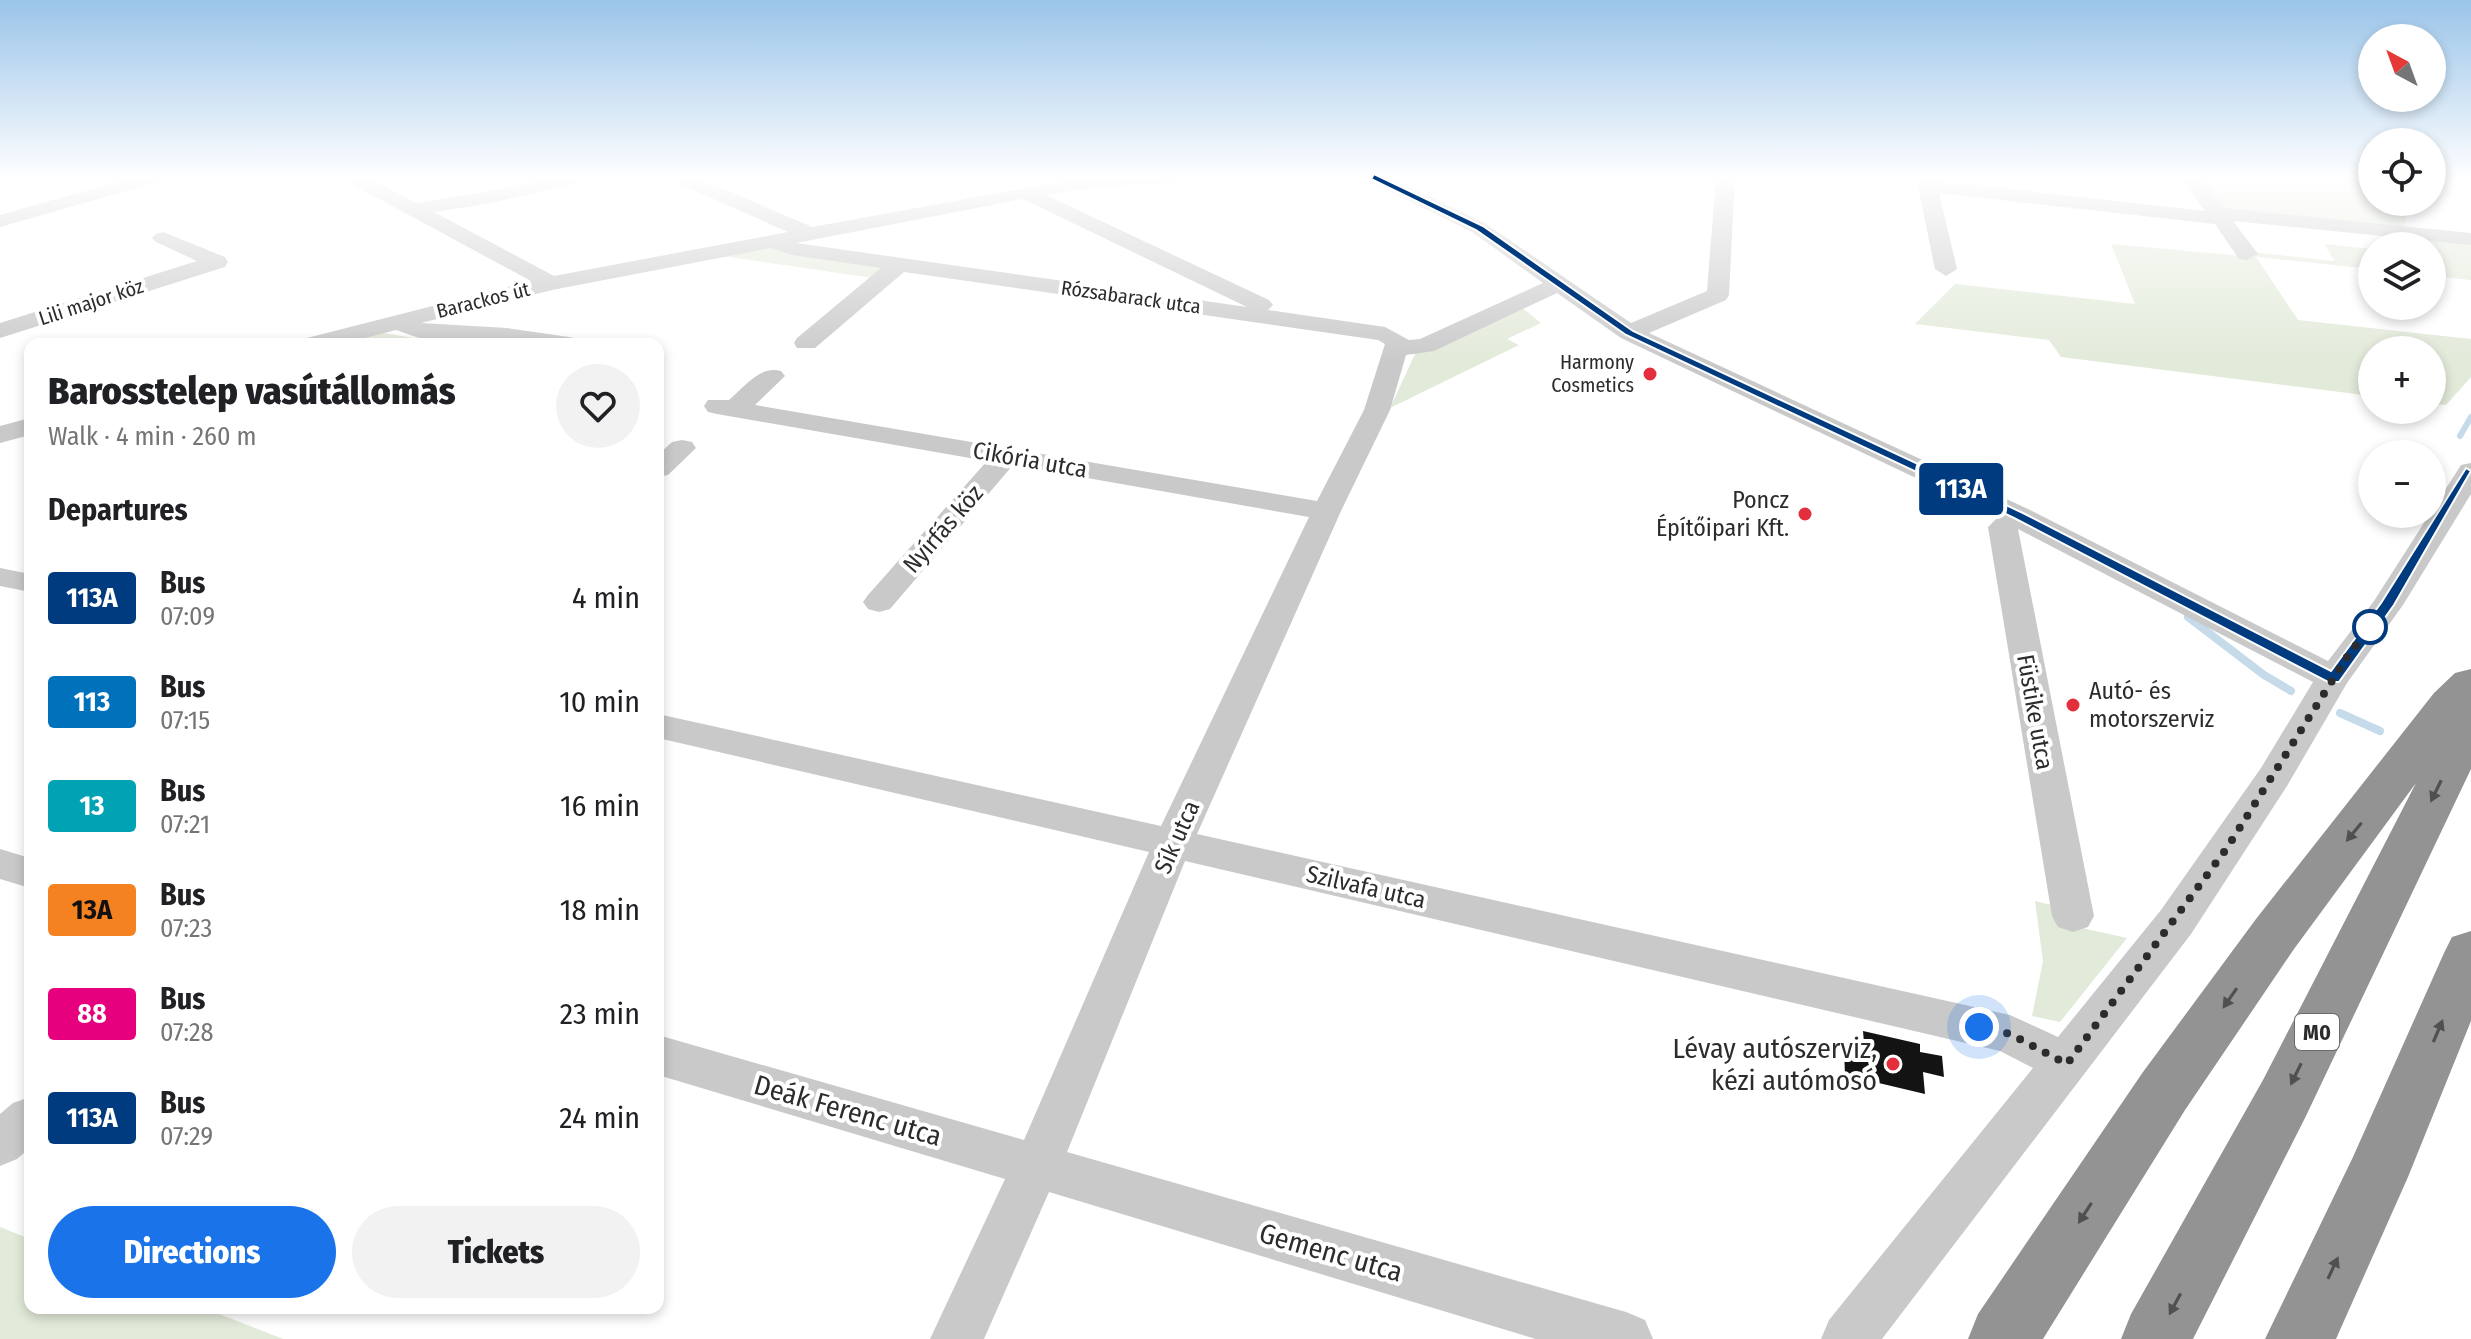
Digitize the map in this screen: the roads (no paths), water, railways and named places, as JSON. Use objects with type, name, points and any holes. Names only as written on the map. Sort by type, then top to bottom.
[{"type":"highway","points":[[2003,1339],[2164,1091],[2275,934],[2450,704],[2471,683]]},
{"type":"highway","name":"M0","points":[[2156,1339],[2284,1099],[2471,721]]},
{"type":"highway","points":[[2300,1339],[2376,1177],[2471,953]]},
{"type":"street","name":"Lili major köz","points":[[0,331],[217,262],[166,239]]},
{"type":"street","points":[[471,239],[551,283]]},
{"type":"street","name":"Barackos út","points":[[335,338],[551,283],[781,239]]},
{"type":"street","points":[[1123,239],[1294,321]]},
{"type":"street","points":[[1496,239],[1629,333],[2018,515],[2333,678]]},
{"type":"street","points":[[1629,333],[1718,295],[1722,239]]},
{"type":"street","points":[[1940,239],[1946,269]]},
{"type":"street","points":[[2236,239],[2247,254]]},
{"type":"street","name":"Rózsabarack utca","points":[[773,241],[792,249],[1294,321],[1395,343],[1425,346],[1546,289],[1561,285]]},
{"type":"street","points":[[806,343],[900,264]]},
{"type":"street","points":[[400,321],[419,331],[528,338]]},
{"type":"street","name":"Sík utca","points":[[957,1339],[1037,1165],[1173,843],[1326,511],[1377,410],[1395,343]]},
{"type":"street","name":"Cikória utca","points":[[772,376],[725,408],[1326,511]]},
{"type":"street","points":[[0,435],[24,428]]},
{"type":"street","points":[[664,464],[682,448]]},
{"type":"street","name":"Nyírfás köz","points":[[879,602],[1006,456]]},
{"type":"street","points":[[1848,1339],[2067,1064],[2227,848],[2333,678],[2387,605],[2471,471]]},
{"type":"street","name":"Füstike utca","points":[[2018,515],[2003,527],[2073,916]]},
{"type":"street","points":[[0,577],[24,582]]},
{"type":"street","name":"Szilvafa utca","points":[[664,727],[2010,1034],[2067,1064]]},
{"type":"street","points":[[0,864],[24,871]]},
{"type":"street","name":"Deák Ferenc utca","points":[[664,1057],[1037,1165]]},
{"type":"street","points":[[0,1144],[24,1123]]},
{"type":"street","name":"Gemenc utca","points":[[1037,1165],[1626,1339]]},
{"type":"waterway","points":[[2460,436],[2471,417]]},
{"type":"waterway","points":[[2188,617],[2264,675],[2291,691]]},
{"type":"waterway","points":[[2340,713],[2380,731]]},
{"type":"place","name":"Harmony Cosmetics","points":[[1650,374]]},
{"type":"place","name":"Poncz Építőipari Kft.","points":[[1805,514]]},
{"type":"place","name":"Autó- és motorszerviz","points":[[2073,705]]},
{"type":"place","name":"Lévay autószerviz, kézi autómosó","points":[[1893,1064]]}]
